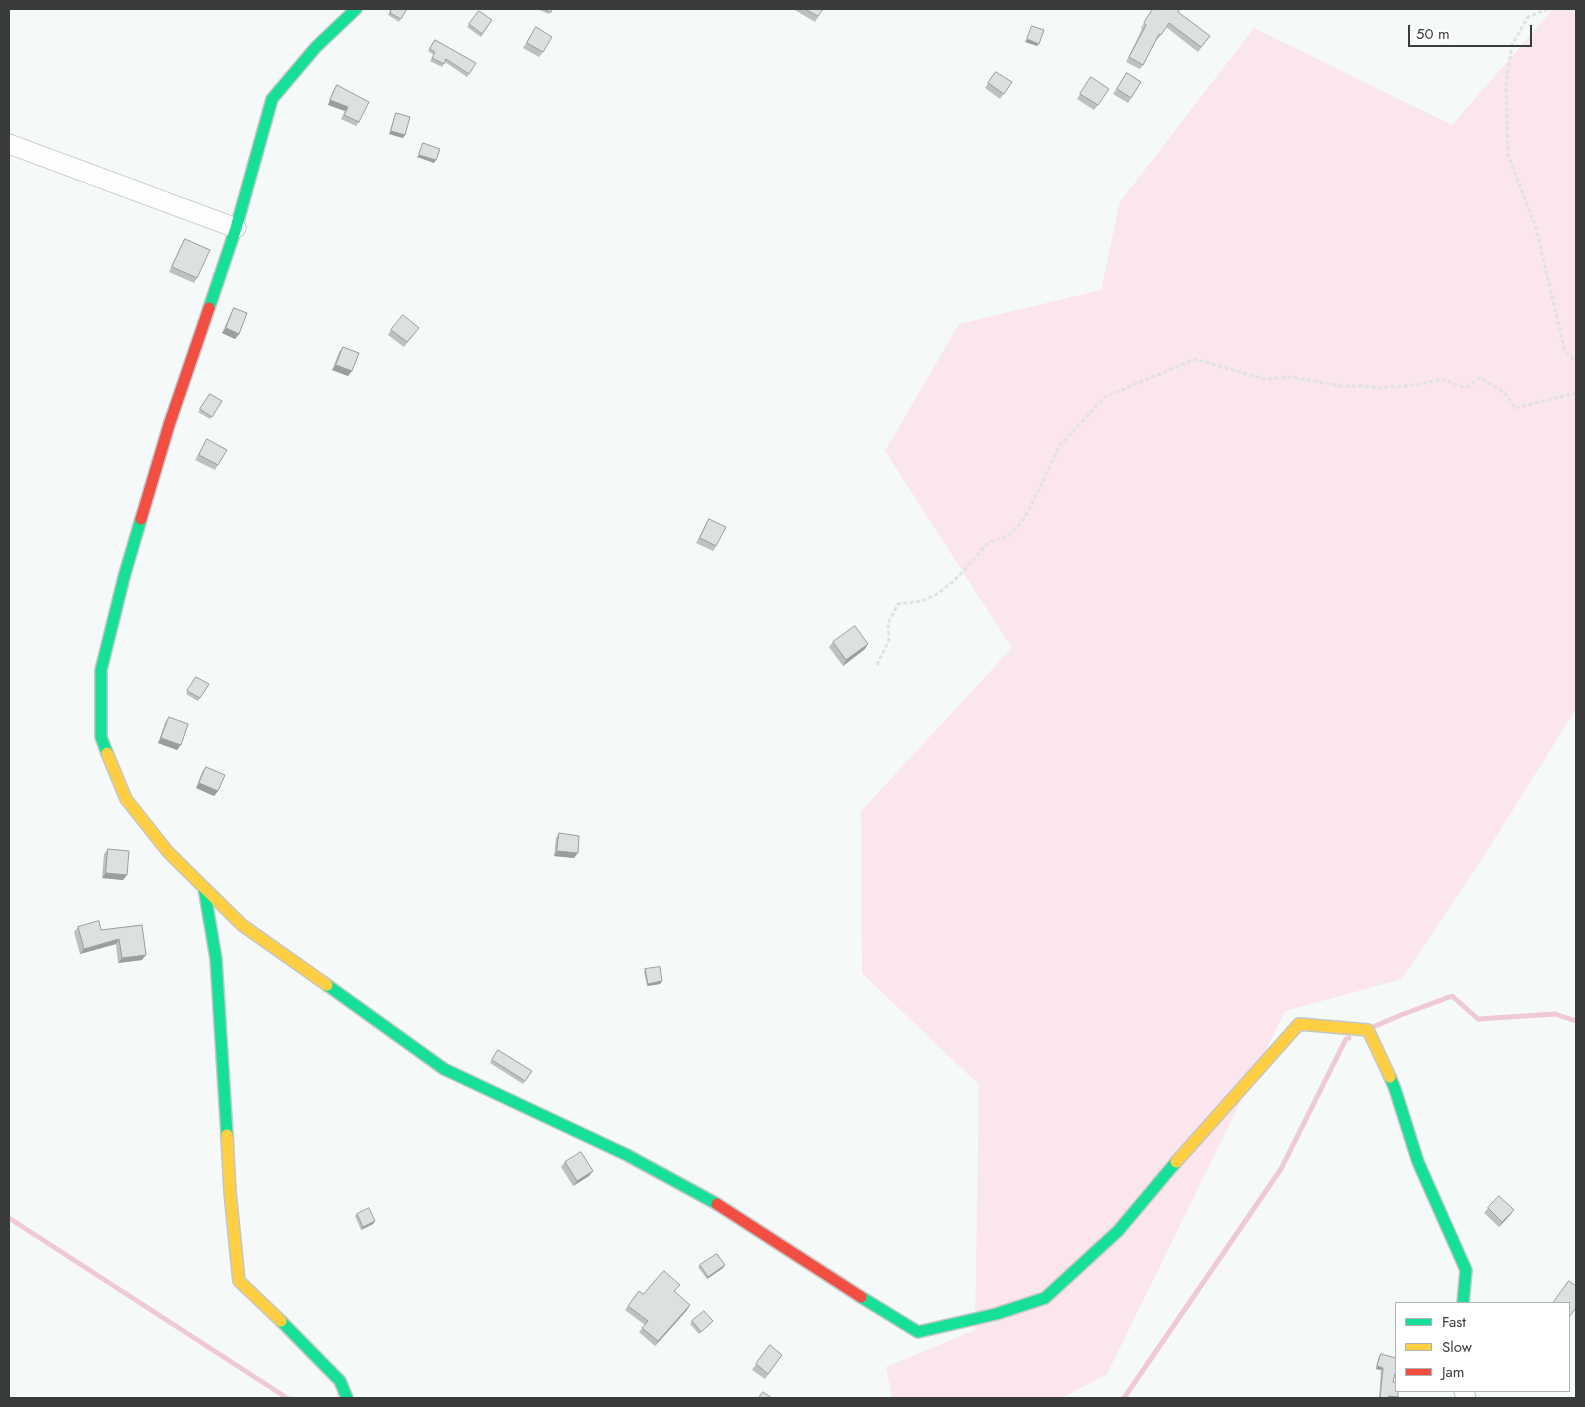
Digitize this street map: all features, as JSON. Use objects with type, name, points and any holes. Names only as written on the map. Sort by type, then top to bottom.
[{"type":"street","points":[[356,9],[316,47],[272,99],[236,228],[169,425],[124,577],[101,670],[101,737],[126,799],[168,852],[242,925],[444,1069],[627,1155],[711,1200],[817,1270],[918,1332],[996,1314],[1045,1298],[1118,1231],[1205,1128],[1299,1024],[1368,1030],[1395,1089],[1418,1162],[1466,1270],[1463,1302]]},
{"type":"street","points":[[9,144],[236,228]]},
{"type":"street","points":[[204,888],[216,959],[230,1192],[239,1281],[281,1320],[340,1381],[347,1398]]},
{"type":"path","points":[[1548,9],[1528,17],[1512,45],[1506,84],[1508,155],[1536,228],[1565,352],[1576,361]]},
{"type":"path","points":[[877,664],[889,640],[888,623],[898,604],[922,601],[938,594],[955,580],[989,542],[1007,537],[1019,525],[1029,510],[1060,445],[1105,397],[1195,359],[1264,379],[1292,377],[1340,386],[1378,388],[1415,385],[1442,379],[1466,388],[1480,378],[1506,394],[1515,408],[1576,393]]},
{"type":"shaded area","points":[[1553,9],[1576,9],[1576,709],[1482,859],[1402,979],[1285,1011],[1107,1374],[1062,1398],[892,1398],[886,1367],[975,1330],[979,1085],[862,973],[861,811],[1012,648],[885,451],[959,324],[1101,290],[1120,202],[1254,28],[1452,125]]},
{"type":"building","points":[[392,9],[407,9],[401,19],[390,13]]},
{"type":"building","points":[[805,9],[823,9],[818,16]]},
{"type":"building","points":[[1153,9],[1180,9],[1178,12],[1210,36],[1201,47],[1169,23],[1161,35],[1159,34],[1143,65],[1129,57],[1146,25],[1144,23]]},
{"type":"building","points":[[479,11],[492,20],[482,34],[469,24]]},
{"type":"building","points":[[1032,26],[1044,30],[1039,44],[1027,39]]},
{"type":"building","points":[[536,27],[552,37],[543,52],[527,43]]},
{"type":"building","points":[[435,40],[476,63],[469,74],[446,59],[444,64],[432,58],[435,52],[430,49]]},
{"type":"building","points":[[996,72],[1012,82],[1004,94],[988,83]]},
{"type":"building","points":[[1127,73],[1141,82],[1131,98],[1117,89]]},
{"type":"building","points":[[1091,77],[1109,89],[1098,105],[1080,94]]},
{"type":"building","points":[[337,85],[369,102],[359,122],[344,115],[348,107],[330,100]]},
{"type":"building","points":[[396,113],[410,117],[405,135],[391,131]]},
{"type":"building","points":[[423,143],[440,149],[436,160],[419,155]]},
{"type":"building","points":[[185,239],[210,250],[197,278],[172,267]]},
{"type":"building","points":[[234,308],[247,313],[239,334],[226,328]]},
{"type":"building","points":[[403,315],[419,328],[407,342],[391,330]]},
{"type":"building","points":[[343,347],[359,353],[352,371],[336,365]]},
{"type":"building","points":[[210,394],[222,401],[212,417],[200,409]]},
{"type":"building","points":[[207,439],[227,450],[218,465],[199,455]]},
{"type":"building","points":[[709,519],[726,527],[716,546],[700,538]]},
{"type":"building","points":[[855,626],[868,644],[846,660],[833,642]]},
{"type":"building","points":[[196,677],[209,684],[200,698],[187,691]]},
{"type":"building","points":[[169,717],[188,724],[181,745],[161,738]]},
{"type":"building","points":[[206,767],[225,775],[218,791],[199,783]]},
{"type":"building","points":[[559,833],[579,836],[578,853],[557,851]]},
{"type":"building","points":[[108,849],[129,851],[127,875],[106,873]]},
{"type":"building","points":[[99,921],[101,930],[142,925],[146,955],[122,958],[119,939],[84,949],[78,927]]},
{"type":"building","points":[[660,967],[662,981],[648,984],[645,969]]},
{"type":"building","points":[[498,1050],[532,1071],[525,1081],[492,1060]]},
{"type":"building","points":[[581,1152],[593,1171],[577,1181],[565,1162]]},
{"type":"building","points":[[1499,1196],[1514,1210],[1502,1222],[1488,1208]]},
{"type":"building","points":[[369,1208],[375,1221],[363,1227],[357,1214]]},
{"type":"building","points":[[717,1254],[725,1265],[708,1277],[700,1265]]},
{"type":"building","points":[[664,1271],[680,1285],[674,1291],[690,1305],[658,1341],[642,1328],[648,1321],[628,1306],[639,1291],[643,1294]]},
{"type":"building","points":[[1569,1281],[1576,1286],[1576,1308],[1570,1316],[1570,1302],[1554,1302]]},
{"type":"building","points":[[704,1311],[713,1321],[701,1332],[692,1321]]},
{"type":"building","points":[[770,1345],[782,1355],[768,1374],[756,1364]]},
{"type":"building","points":[[1381,1354],[1395,1358],[1393,1382],[1395,1382],[1395,1392],[1398,1392],[1398,1397],[1380,1398],[1383,1368],[1377,1366]]},
{"type":"building","points":[[763,1392],[772,1398],[759,1398]]},
{"type":"waterway","points":[[1375,1026],[1452,996],[1478,1019],[1555,1014],[1576,1021]]},
{"type":"waterway","points":[[1124,1398],[1281,1169],[1346,1039],[1349,1038]]},
{"type":"waterway","points":[[9,1218],[287,1398]]},
{"type":"traffic: fast","points":[[209,308],[236,228],[272,99],[316,47],[356,9]]},
{"type":"traffic: fast","points":[[107,753],[101,737],[101,670],[124,577],[141,519]]},
{"type":"traffic: fast","points":[[204,888],[216,959],[227,1135]]},
{"type":"traffic: fast","points":[[327,985],[444,1069],[627,1155],[717,1204]]},
{"type":"traffic: fast","points":[[1390,1077],[1418,1162],[1466,1270],[1463,1302]]},
{"type":"traffic: fast","points":[[861,1297],[918,1332],[996,1314],[1045,1298],[1118,1231],[1176,1162]]},
{"type":"traffic: fast","points":[[281,1321],[340,1381],[347,1398]]},
{"type":"traffic: slow","points":[[107,753],[126,799],[168,852],[242,925],[327,985]]},
{"type":"traffic: slow","points":[[1176,1162],[1299,1024],[1368,1030],[1390,1077]]},
{"type":"traffic: slow","points":[[227,1135],[230,1192],[239,1281],[281,1321]]},
{"type":"traffic: jam","points":[[141,519],[169,425],[209,308]]},
{"type":"traffic: jam","points":[[717,1204],[861,1297]]}]
